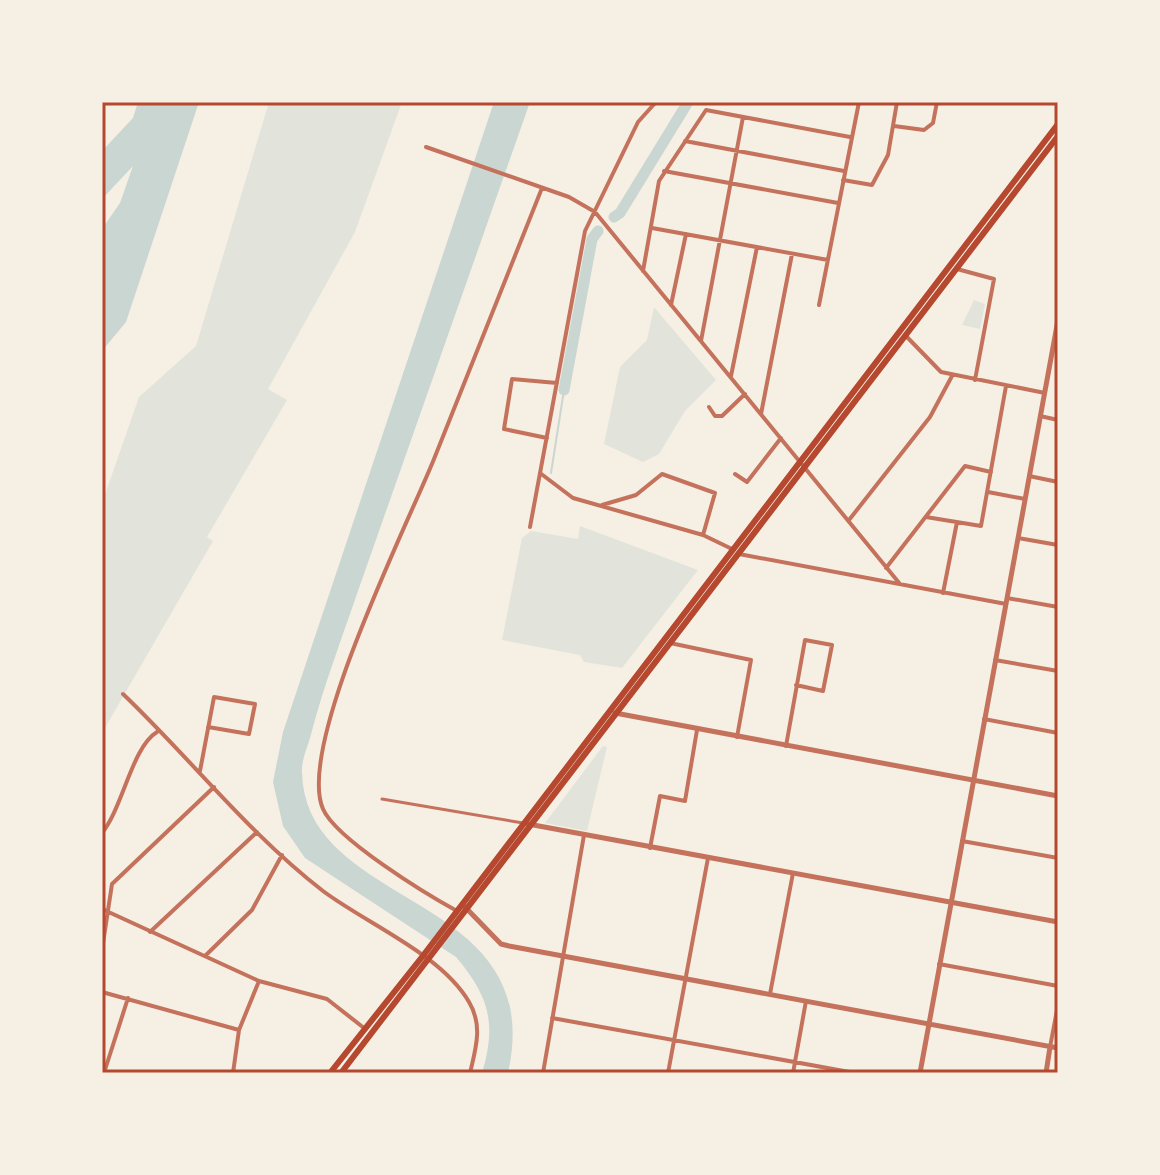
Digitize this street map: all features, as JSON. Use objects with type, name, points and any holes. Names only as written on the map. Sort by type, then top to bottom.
[{"type":"highway","points":[[802,465],[906,336],[1057,131]]},
{"type":"highway","points":[[341,1073],[1057,131]]},
{"type":"highway","points":[[463,910],[523,823],[670,643],[736,552]]},
{"type":"highway","points":[[330,1073],[427,956]]},
{"type":"street","points":[[530,527],[585,231],[638,122],[656,102]]},
{"type":"street","points":[[819,305],[859,102]]},
{"type":"street","points":[[843,180],[872,185],[888,155],[897,102]]},
{"type":"street","points":[[894,126],[924,130],[933,123],[937,102]]},
{"type":"street","points":[[643,271],[659,181],[706,110],[850,137]]},
{"type":"street","points":[[701,341],[743,117]]},
{"type":"street","points":[[685,141],[844,171]]},
{"type":"street","points":[[426,147],[569,197],[595,212],[900,584]]},
{"type":"street","points":[[664,171],[838,203]]},
{"type":"street","points":[[540,187],[360,637],[326,735],[320,767],[320,799],[329,819],[372,856],[463,910],[501,944],[1058,1048]]},
{"type":"street","points":[[652,228],[828,260]]},
{"type":"street","points":[[671,305],[686,234]]},
{"type":"street","points":[[731,376],[757,247]]},
{"type":"street","points":[[761,414],[792,254]]},
{"type":"street","points":[[957,269],[994,279],[975,380]]},
{"type":"street","points":[[920,1073],[1058,320]]},
{"type":"street","points":[[906,336],[941,372],[1045,393]]},
{"type":"street","points":[[849,520],[930,417],[952,376]]},
{"type":"street","points":[[547,438],[504,429],[512,379],[557,383]]},
{"type":"street","points":[[926,517],[981,526],[1006,386]]},
{"type":"street","points":[[709,407],[715,416],[722,416],[745,394]]},
{"type":"street","points":[[1040,416],[1058,420]]},
{"type":"street","points":[[735,474],[747,482],[781,438]]},
{"type":"street","points":[[886,568],[965,466],[991,472]]},
{"type":"street","points":[[540,473],[567,495],[703,535],[736,552],[943,593],[1058,607]]},
{"type":"street","points":[[602,505],[636,495],[662,474],[715,493],[703,535]]},
{"type":"street","points":[[1029,476],[1058,482]]},
{"type":"street","points":[[987,492],[1025,499]]},
{"type":"street","points":[[943,593],[957,522]]},
{"type":"street","points":[[1018,538],[1058,545]]},
{"type":"street","points":[[786,746],[796,685],[805,640],[832,645],[823,691],[796,685]]},
{"type":"street","points":[[670,643],[751,660],[737,737]]},
{"type":"street","points":[[995,660],[1058,671]]},
{"type":"street","points":[[123,694],[153,723],[157,732],[282,855],[325,892],[427,956],[468,999],[475,1014],[477,1044],[470,1073]]},
{"type":"street","points":[[200,773],[208,727],[214,697],[255,704],[249,734],[208,727]]},
{"type":"street","points":[[613,712],[1058,796]]},
{"type":"street","points":[[984,719],[1058,733]]},
{"type":"street","points":[[650,848],[660,796],[685,801],[697,730]]},
{"type":"street","points":[[102,833],[115,817],[144,744],[157,732]]},
{"type":"street","points":[[102,950],[112,884],[214,787]]},
{"type":"street","points":[[382,799],[1058,922]]},
{"type":"street","points":[[150,932],[257,832]]},
{"type":"street","points":[[543,1073],[584,835]]},
{"type":"street","points":[[962,841],[1058,858]]},
{"type":"street","points":[[205,956],[252,910],[282,855]]},
{"type":"street","points":[[668,1073],[708,858]]},
{"type":"street","points":[[770,994],[793,873]]},
{"type":"street","points":[[102,909],[259,981],[327,999],[365,1029]]},
{"type":"street","points":[[939,964],[1058,986]]},
{"type":"street","points":[[233,1073],[239,1030],[259,981]]},
{"type":"street","points":[[102,992],[239,1030]]},
{"type":"street","points":[[104,1073],[128,998]]},
{"type":"street","points":[[793,1073],[806,1001]]},
{"type":"street","points":[[1046,1073],[1058,1005]]},
{"type":"street","points":[[552,1018],[855,1073]]},
{"type":"shaded area","points":[[138,102],[199,102],[126,322],[102,351],[102,229],[120,203],[133,166],[102,199],[102,151],[133,118]]},
{"type":"shaded area","points":[[269,102],[402,102],[355,232],[268,389],[287,400],[207,537],[213,541],[102,733],[102,503],[139,397],[196,346]]},
{"type":"shaded area","points":[[494,102],[530,102],[333,663],[304,755],[302,773],[314,818],[342,853],[462,934],[494,968],[511,1013],[508,1073],[482,1073],[489,1039],[487,1011],[476,985],[456,957],[305,858],[283,826],[273,782],[283,732]]},
{"type":"shaded area","points":[[974,300],[985,304],[980,329],[962,325]]},
{"type":"shaded area","points":[[654,307],[716,380],[685,411],[659,454],[643,462],[604,444],[620,367],[647,340]]},
{"type":"shaded area","points":[[580,526],[698,570],[622,668],[584,662],[580,655],[502,640],[522,538],[531,531],[578,539]]},
{"type":"shaded area","points":[[603,746],[607,747],[587,831],[545,823]]},
{"type":"waterway","points":[[614,217],[620,213],[688,102]]},
{"type":"waterway","points":[[564,390],[592,239],[598,231]]},
{"type":"waterway","points":[[551,473],[564,390]]}]
